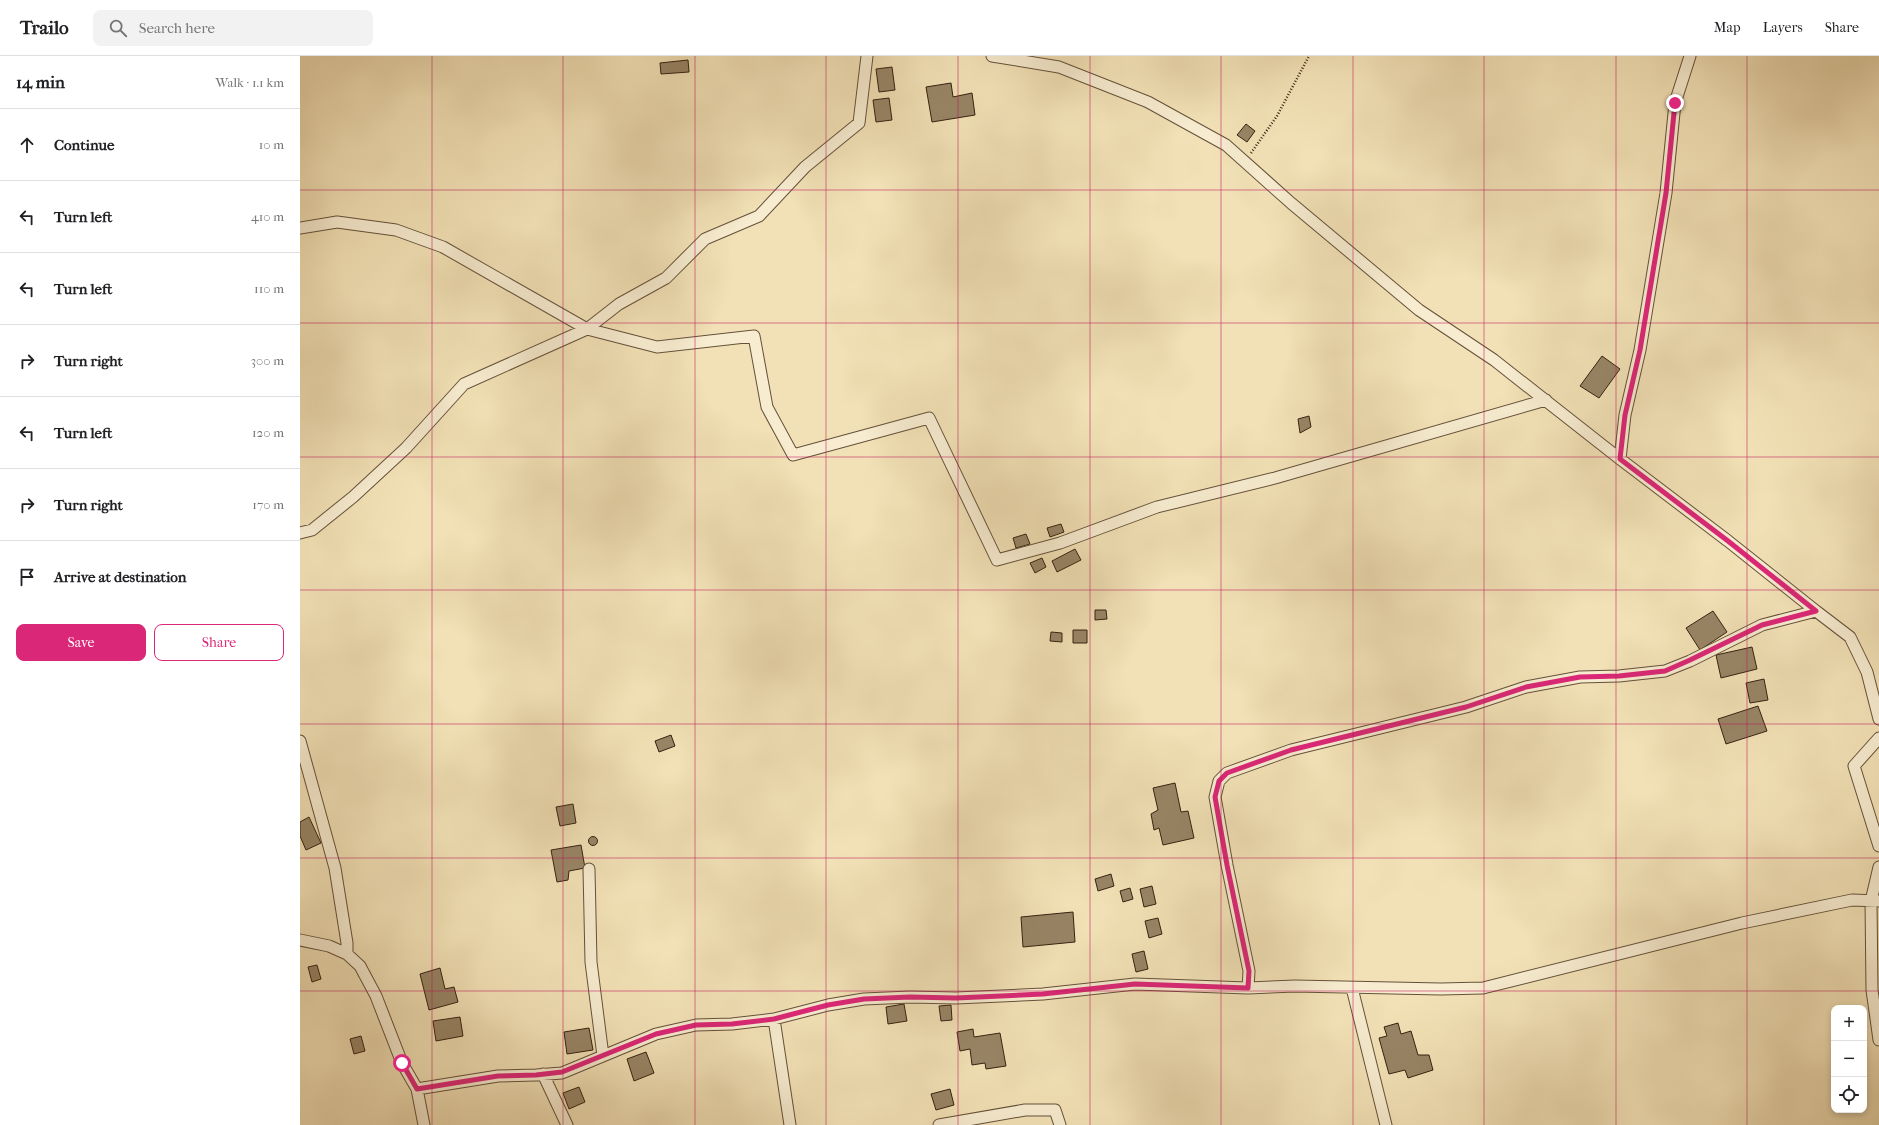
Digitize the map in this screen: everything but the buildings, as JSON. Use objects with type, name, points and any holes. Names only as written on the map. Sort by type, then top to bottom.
[{"type":"street","points":[[300,533],[312,530],[353,497],[406,448],[464,384],[587,329],[619,304],[666,278],[705,240],[759,216],[805,167],[859,123],[867,56]]},
{"type":"street","points":[[992,56],[1059,67],[1148,102],[1226,145],[1291,203],[1419,310],[1494,360],[1850,637],[1867,672],[1879,719]]},
{"type":"street","points":[[1620,459],[1625,415],[1640,350],[1664,200],[1675,103],[1690,56]]},
{"type":"street","points":[[300,228],[337,222],[396,230],[443,247],[587,329],[657,347],[754,336],[767,407],[793,455],[929,418],[997,560],[1060,543],[1157,507],[1275,478],[1546,400]]},
{"type":"street","points":[[1248,988],[1249,971],[1227,865],[1215,797],[1219,781],[1227,773],[1291,750],[1466,707],[1526,687],[1580,677],[1619,676],[1665,671],[1762,625],[1816,611]]},
{"type":"street","points":[[1879,738],[1854,766],[1879,846]]},
{"type":"street","points":[[300,741],[335,868],[347,943],[347,954]]},
{"type":"street","points":[[1879,867],[1875,901],[1872,990],[1879,1040]]},
{"type":"street","points":[[589,870],[591,962],[603,1056]]},
{"type":"street","points":[[417,1089],[498,1076],[562,1072],[656,1034],[696,1025],[732,1024],[774,1019],[828,1005],[864,999],[910,997],[956,998],[1043,994],[1135,984],[1248,988],[1296,986],[1352,988],[1483,988],[1742,923],[1852,900],[1875,901]]},
{"type":"street","points":[[300,940],[329,946],[347,954],[360,966],[376,996],[402,1063],[417,1089],[424,1125]]},
{"type":"street","points":[[1352,988],[1386,1125]]},
{"type":"street","points":[[774,1019],[790,1125]]},
{"type":"street","points":[[543,1074],[567,1125]]},
{"type":"street","points":[[939,1125],[1025,1110],[1055,1110],[1060,1125]]},
{"type":"path","points":[[1245,162],[1277,116],[1309,56]]},
{"type":"route","points":[[402,1063],[417,1089],[498,1076],[536,1075],[562,1072],[656,1034],[696,1025],[732,1024],[774,1019],[828,1005],[864,999],[910,997],[956,998],[1043,994],[1135,984],[1248,988],[1249,971],[1227,865],[1215,797],[1216,788],[1219,781],[1227,773],[1291,750],[1466,707],[1526,687],[1580,677],[1619,676],[1665,671],[1762,625],[1816,611],[1728,541],[1620,459],[1625,415],[1640,350],[1666,193],[1675,103]]}]
